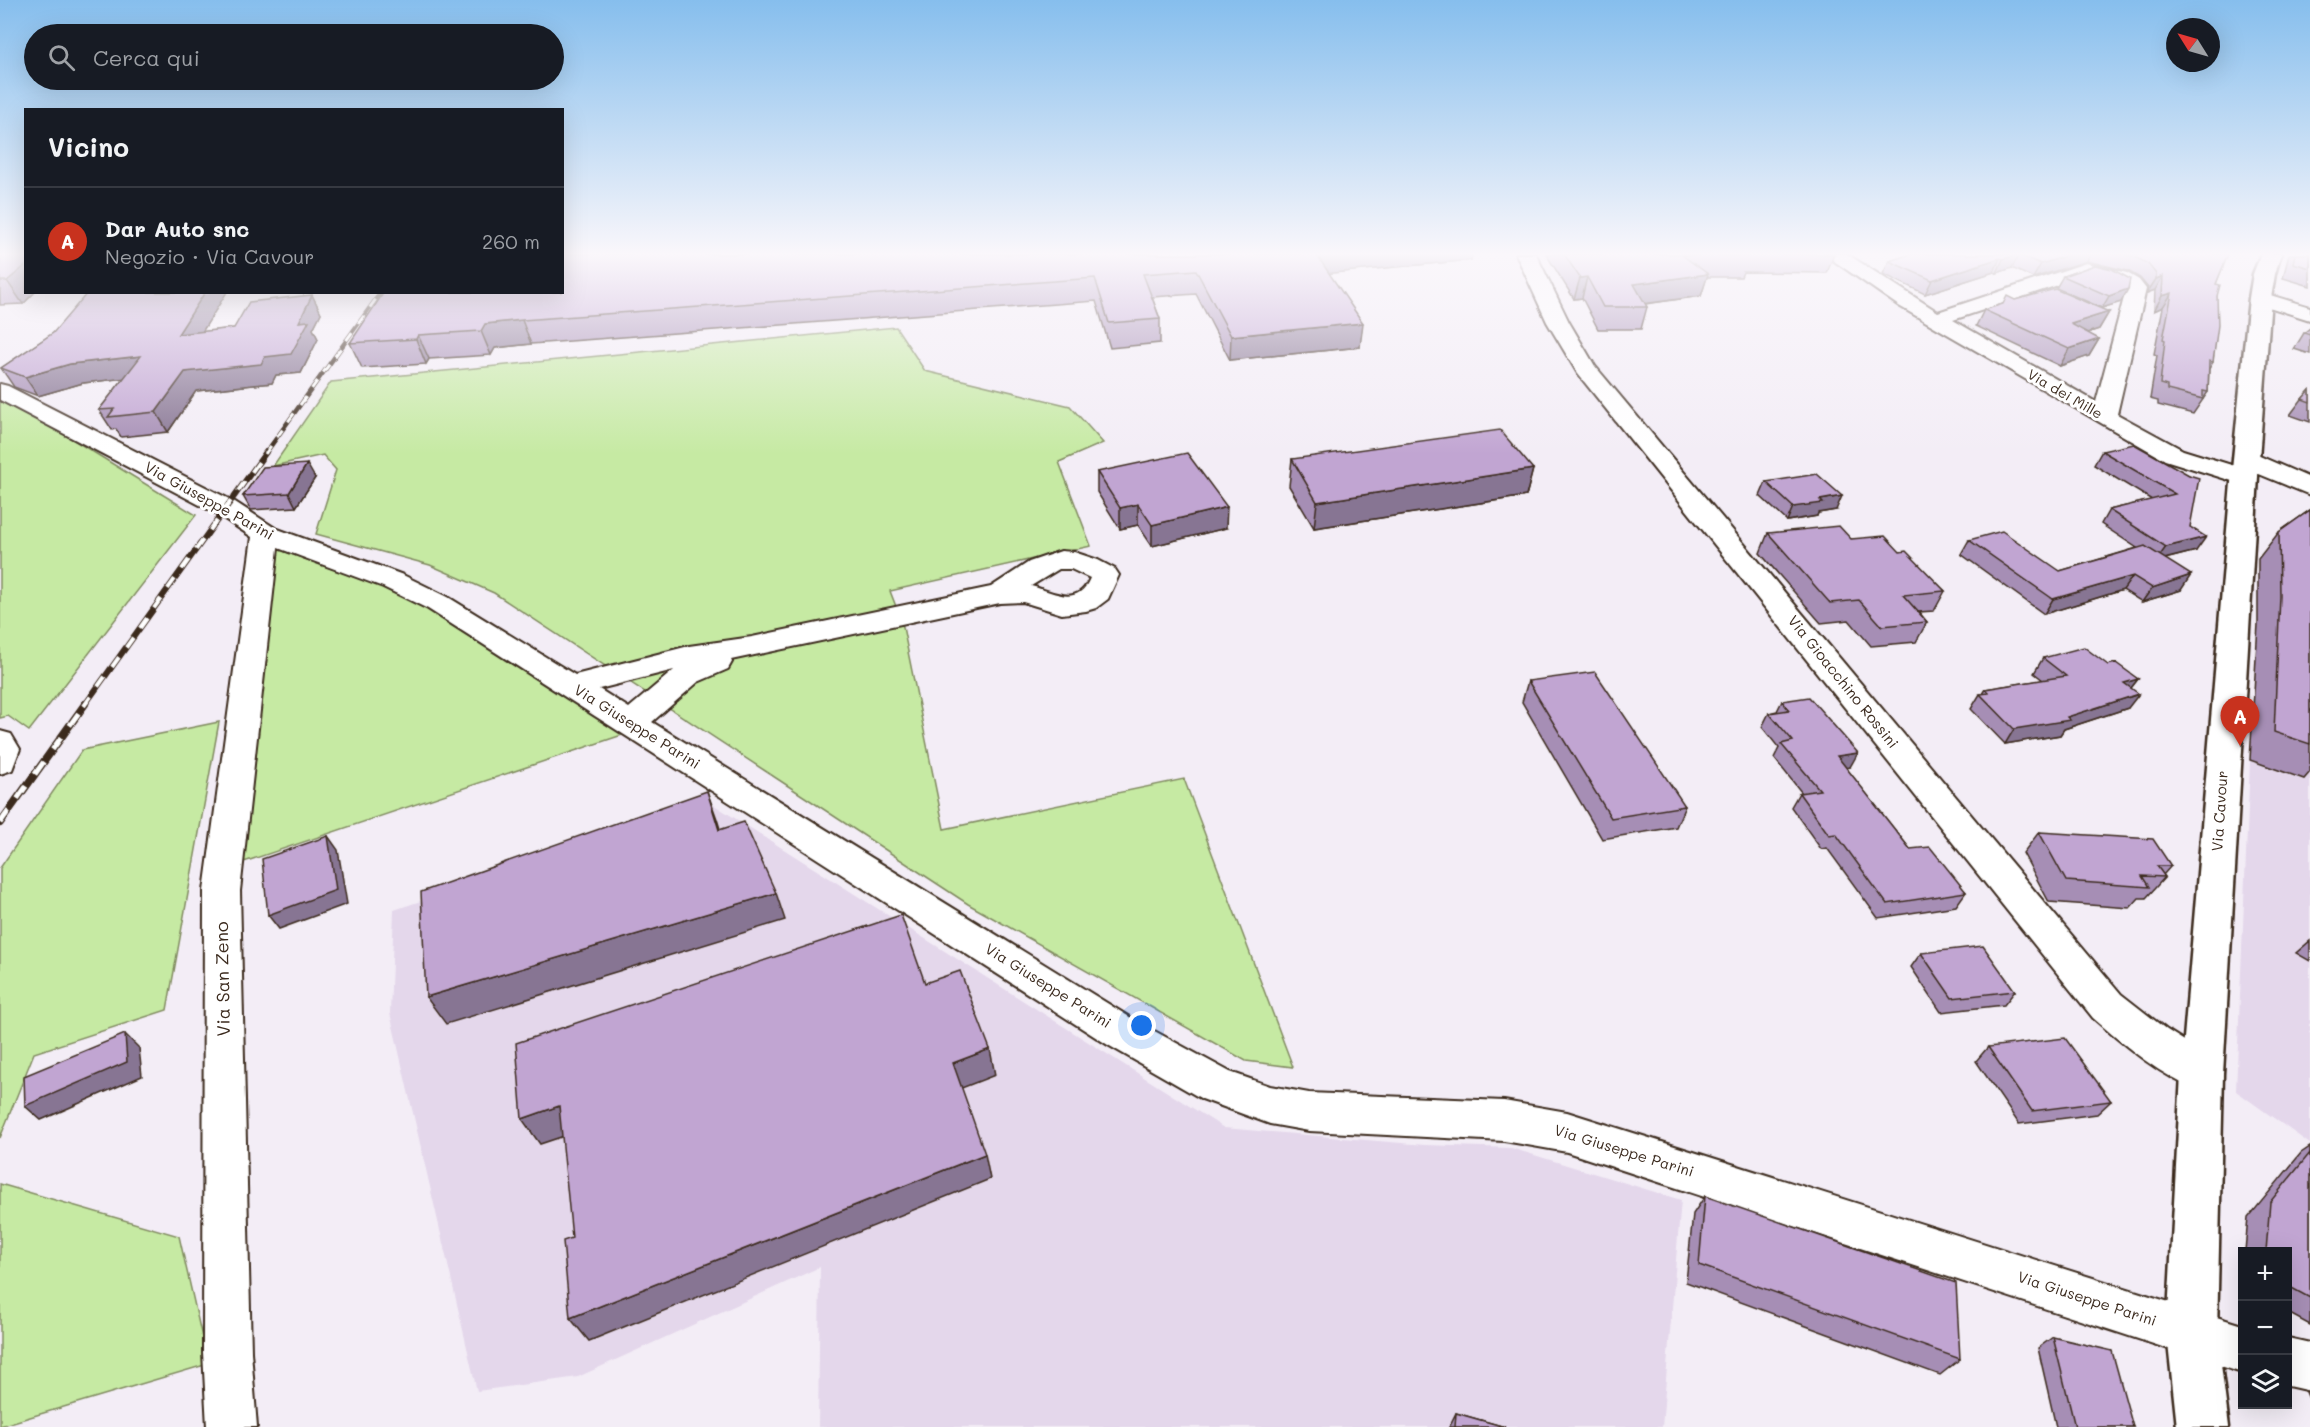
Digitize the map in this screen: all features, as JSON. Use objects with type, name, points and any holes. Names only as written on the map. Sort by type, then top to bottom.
[{"type":"street","name":"Via Gioacchino Rossini","points":[[1557,321],[1587,369],[2107,1006],[2166,1053],[2202,1074]]},
{"type":"street","name":"Via dei Mille","points":[[1939,321],[2104,417],[2181,458],[2245,468],[2310,487]]},
{"type":"street","points":[[2104,417],[2128,321]]},
{"type":"street","name":"Via Cavour","points":[[2203,1427],[2192,1333],[2202,1074],[2245,468],[2258,321]]},
{"type":"street","name":"Via Giuseppe Parini","points":[[0,391],[226,508],[266,534],[416,590],[1122,1033],[1194,1075],[1242,1097],[1270,1106],[1309,1112],[1496,1120],[1567,1132],[2238,1348]]},
{"type":"street","name":"Via San Zeno","points":[[232,1427],[227,1352],[222,891],[266,534]]},
{"type":"street","points":[[572,686],[689,656],[752,647],[1000,594]]},
{"type":"street","points":[[631,723],[687,675],[752,647]]},
{"type":"street","points":[[0,742],[4,753],[0,762]]},
{"type":"street","points":[[2292,1363],[2310,1367]]},
{"type":"shaded area","points":[[2250,760],[2303,779],[2310,764],[2310,1144],[2236,1091]]},
{"type":"shaded area","points":[[711,803],[1224,1128],[1425,1145],[1511,1148],[1681,1200],[1662,1427],[818,1427],[820,1267],[578,1377],[477,1391],[390,1013],[394,910]]},
{"type":"green space","points":[[896,327],[925,371],[1070,406],[1103,443],[1059,462],[1091,546],[890,591],[902,622],[944,829],[1184,779],[1293,1067],[1246,1061],[968,904],[494,593],[430,565],[316,534],[336,470],[323,455],[273,466],[331,382]]},
{"type":"green space","points":[[0,399],[28,412],[196,515],[29,731],[8,716],[0,718]]},
{"type":"green space","points":[[277,549],[411,597],[628,733],[241,863]]},
{"type":"green space","points":[[219,722],[167,1010],[34,1053],[0,1138],[0,868],[82,750]]},
{"type":"green space","points":[[0,1184],[179,1236],[208,1364],[0,1426]]},
{"type":"building","points":[[64,321],[187,321],[178,334],[234,328],[238,321],[309,321],[291,354],[265,357],[261,364],[185,372],[156,412],[108,417],[114,409],[99,410],[141,356],[70,364],[25,377],[1,368],[53,333]]},
{"type":"building","points":[[365,321],[517,321],[485,324],[481,331],[418,335],[416,339],[350,343]]},
{"type":"building","points":[[1108,321],[1140,321],[1109,323]]},
{"type":"building","points":[[1223,321],[1361,321],[1363,323],[1231,336]]},
{"type":"building","points":[[2007,321],[2082,321],[2071,324],[2099,339],[2069,349]]},
{"type":"building","points":[[2167,321],[2218,321],[2213,362],[2209,361],[2208,392],[2203,391],[2203,399],[2167,390],[2167,386],[2160,384],[2165,340],[2163,339]]},
{"type":"building","points":[[2310,390],[2310,402],[2302,399]]},
{"type":"building","points":[[1500,430],[1533,469],[1317,502],[1292,459]]},
{"type":"building","points":[[2134,444],[2189,475],[2199,478],[2190,527],[2206,537],[2166,547],[2109,510],[2175,494],[2102,451]]},
{"type":"building","points":[[1187,453],[1227,507],[1152,525],[1138,504],[1120,508],[1097,472]]},
{"type":"building","points":[[307,464],[289,493],[243,496],[263,467]]},
{"type":"building","points":[[1817,474],[1842,496],[1820,500],[1823,503],[1793,507],[1766,482]]},
{"type":"building","points":[[2310,510],[2310,744],[2274,732],[2280,596],[2279,532]]},
{"type":"building","points":[[1839,526],[1851,539],[1885,536],[1900,552],[1906,551],[1945,591],[1903,595],[1927,622],[1882,626],[1859,600],[1830,603],[1768,533]]},
{"type":"building","points":[[2002,531],[2060,571],[2145,546],[2191,575],[2152,588],[2133,576],[2053,599],[1969,540]]},
{"type":"building","points":[[2084,647],[2108,665],[2116,663],[2138,679],[2124,683],[2139,694],[2067,717],[2070,720],[2014,729],[1980,694],[1989,693],[1985,689],[2066,676],[2043,658]]},
{"type":"building","points":[[1595,672],[1685,806],[1611,818],[1528,681]]},
{"type":"building","points":[[1809,697],[1858,753],[1837,756],[1910,849],[1930,847],[1966,892],[1887,904],[1836,834],[1829,835],[1799,793],[1820,790],[1781,744],[1793,741],[1769,713],[1789,710],[1782,701]]},
{"type":"building","points":[[707,791],[719,830],[744,822],[776,893],[426,997],[421,892]]},
{"type":"building","points":[[2039,832],[2153,839],[2171,866],[2157,866],[2165,877],[2142,876],[2149,887],[2066,881]]},
{"type":"building","points":[[328,836],[336,890],[268,915],[262,859]]},
{"type":"building","points":[[901,915],[925,983],[960,971],[990,1049],[953,1063],[985,1154],[570,1318],[563,1241],[572,1238],[559,1106],[522,1119],[516,1043]]},
{"type":"building","points":[[1983,946],[2015,991],[1952,998],[1921,953]]},
{"type":"building","points":[[125,1034],[127,1062],[25,1106],[24,1076]]},
{"type":"building","points":[[2065,1038],[2111,1101],[2032,1111],[1988,1047]]},
{"type":"building","points":[[2310,1153],[2310,1298],[2292,1288],[2292,1247],[2266,1247],[2270,1202]]},
{"type":"building","points":[[1705,1196],[1956,1283],[1960,1359],[1699,1265]]},
{"type":"building","points":[[2053,1337],[2112,1351],[2133,1427],[2075,1427]]},
{"type":"building","points":[[1456,1413],[1505,1427],[1455,1427]]},
{"type":"railway","points":[[265,454],[361,321]]},
{"type":"railway","points":[[84,706],[266,452]]},
{"type":"railway","points":[[0,823],[85,704]]},
{"type":"place","name":"Dar Auto snc","points":[[2240,746]]}]
